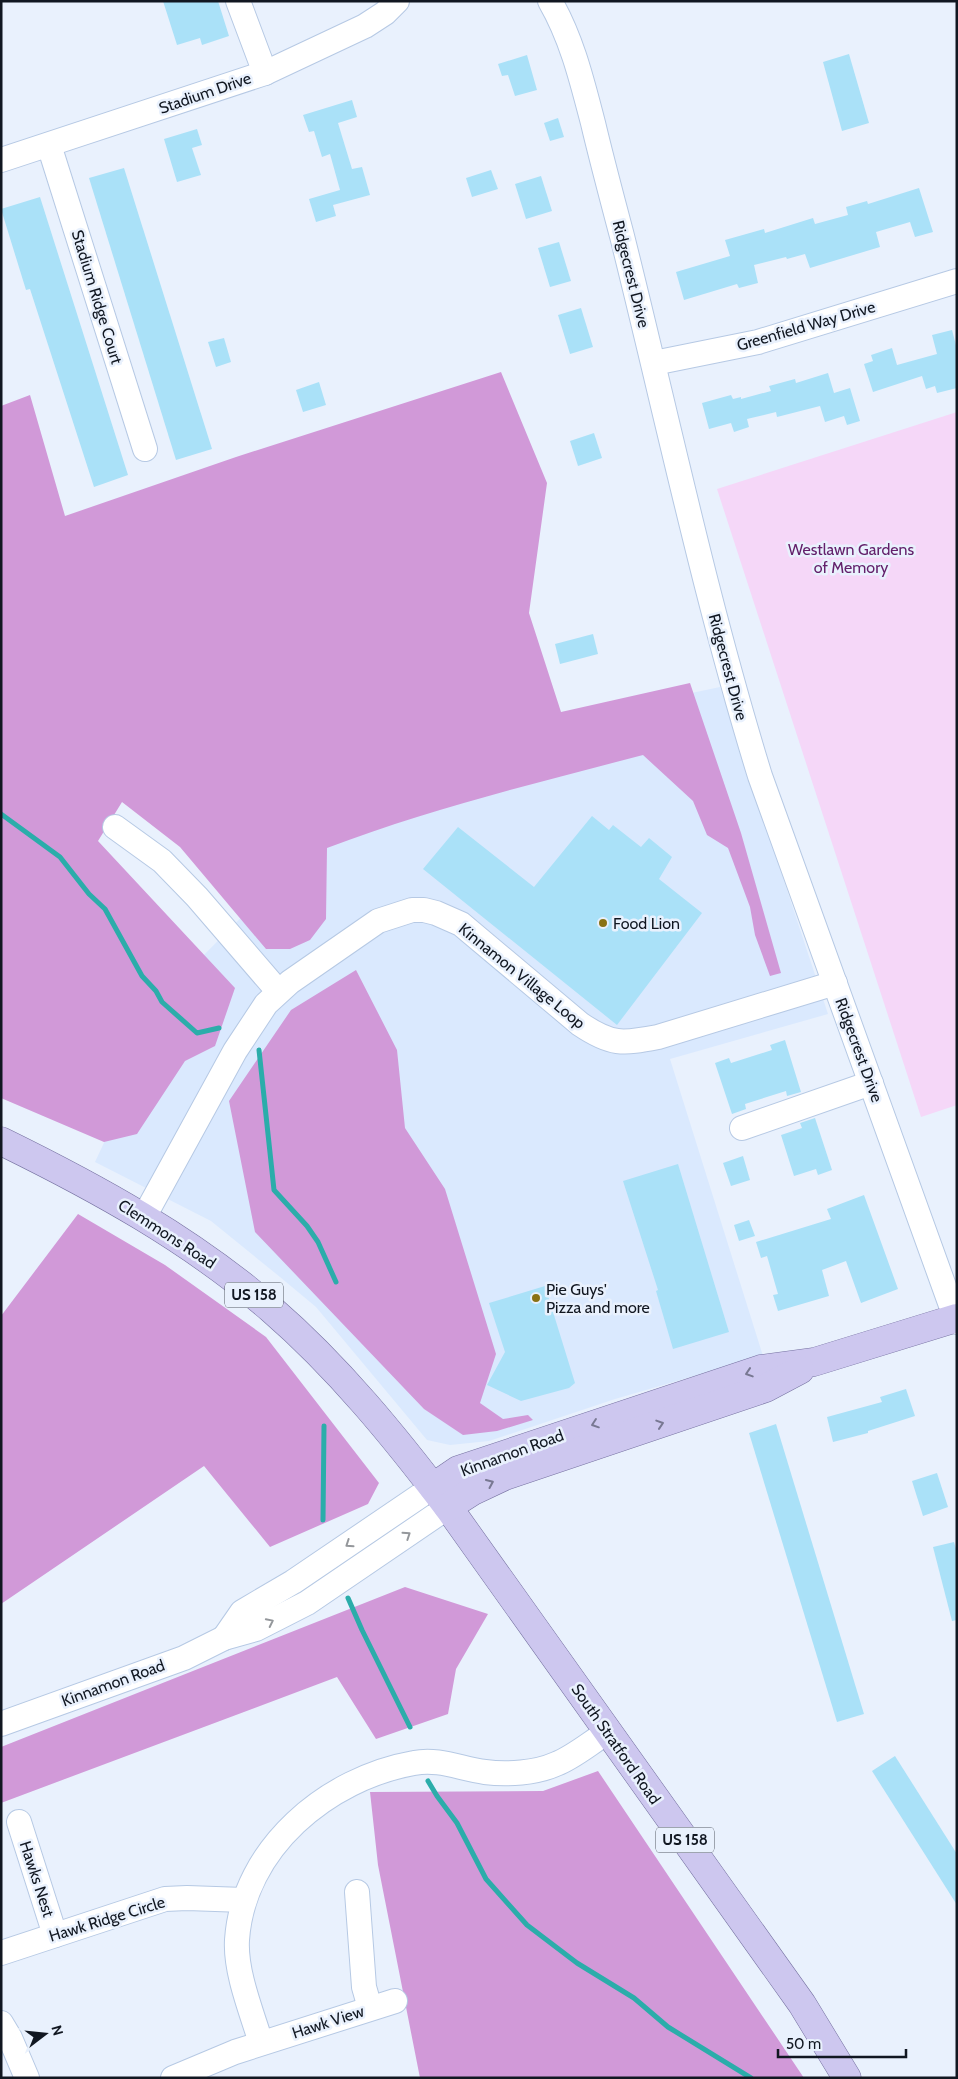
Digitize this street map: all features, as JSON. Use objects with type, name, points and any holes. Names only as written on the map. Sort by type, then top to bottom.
[{"type":"main road","name":"Clemmons Road","points":[[1,1142],[90,1185],[144,1217],[242,1286],[286,1322],[350,1388],[440,1497]]},
{"type":"main road","name":"Kinnamon Road","points":[[440,1497],[458,1470],[761,1369],[814,1362],[956,1319]]},
{"type":"main road","name":"South Stratford Road","points":[[440,1497],[802,2004],[847,2078]]},
{"type":"street","points":[[238,1],[265,73]]},
{"type":"street","name":"Stadium Drive","points":[[1,160],[265,73],[365,26],[397,1]]},
{"type":"street","name":"Ridgecrest Drive","points":[[550,1],[565,28],[578,70],[654,363],[687,509],[739,708],[760,776],[956,1319]]},
{"type":"street","name":"Stadium Ridge Court","points":[[49,145],[145,449]]},
{"type":"street","name":"Greenfield Way Drive","points":[[654,363],[758,342],[957,281]]},
{"type":"street","points":[[115,828],[162,861],[197,897],[278,991]]},
{"type":"street","name":"Kinnamon Village Loop","points":[[144,1217],[235,1051],[254,1019],[278,991],[378,922],[412,910],[436,913],[460,924],[580,1024],[612,1041],[634,1041],[658,1037],[835,984]]},
{"type":"street","points":[[742,1128],[871,1083]]},
{"type":"street","name":"Kinnamon Road","points":[[224,1638],[242,1612],[440,1497]]},
{"type":"street","name":"Kinnamon Road","points":[[1,1724],[184,1658],[224,1638],[256,1629],[307,1604],[440,1497]]},
{"type":"street","points":[[293,1582],[307,1604]]},
{"type":"street","points":[[173,2078],[261,2043],[239,1962],[237,1941],[244,1900],[258,1871],[289,1827],[342,1787],[368,1775],[416,1762],[452,1764],[485,1772],[510,1773],[536,1770],[557,1764],[608,1732]]},
{"type":"street","name":"Hawks Nest","points":[[19,1822],[55,1935]]},
{"type":"street","points":[[357,1892],[364,1987],[370,2008]]},
{"type":"street","name":"Hawk Ridge Circle","points":[[1,1953],[165,1900],[187,1898],[244,1900]]},
{"type":"street","name":"Hawk View","points":[[261,2043],[395,2000]]},
{"type":"street","points":[[1,2023],[10,2038],[27,2078]]},
{"type":"shaded area","points":[[501,372],[547,483],[529,613],[561,712],[690,683],[741,833],[781,973],[770,976],[755,935],[750,907],[728,848],[707,835],[693,801],[643,755],[523,786],[444,809],[327,848],[326,919],[310,940],[290,949],[266,949],[180,847],[122,802],[98,841],[235,988],[215,1046],[185,1061],[137,1134],[104,1142],[1,1098],[1,406],[30,395],[65,516],[236,457]]},
{"type":"shaded area","points":[[720,687],[828,1014],[670,1059],[763,1356],[615,1399],[489,1441],[450,1445],[427,1440],[316,1307],[211,1221],[95,1162],[181,978],[306,852],[535,726]]},
{"type":"shaded area","points":[[356,970],[397,1050],[405,1128],[445,1189],[496,1354],[480,1403],[503,1419],[528,1415],[533,1420],[497,1431],[463,1435],[424,1409],[255,1232],[229,1101],[291,1010]]},
{"type":"shaded area","points":[[78,1214],[165,1265],[266,1337],[379,1483],[368,1504],[270,1547],[204,1466],[1,1604],[1,1316]]},
{"type":"shaded area","points":[[405,1587],[488,1614],[456,1669],[448,1714],[376,1739],[337,1677],[1,1803],[1,1747]]},
{"type":"shaded area","points":[[598,1771],[804,2078],[420,2078],[378,1865],[370,1792],[543,1791]]},
{"type":"green space","name":"Westlawn Gardens of Memory","points":[[957,412],[957,1105],[921,1117],[717,489]]},
{"type":"building","points":[[163,1],[218,1],[229,36],[202,45],[200,38],[177,45]]},
{"type":"building","points":[[849,54],[869,123],[842,131],[823,62]]},
{"type":"building","points":[[527,55],[537,90],[515,96],[508,75],[502,76],[498,64]]},
{"type":"building","points":[[352,100],[357,117],[338,123],[352,169],[362,167],[370,195],[333,205],[336,216],[316,222],[309,199],[340,190],[330,154],[322,157],[314,131],[309,132],[303,115]]},
{"type":"building","points":[[558,118],[564,137],[550,141],[544,123]]},
{"type":"building","points":[[197,129],[202,145],[192,148],[201,175],[177,182],[164,139]]},
{"type":"building","points":[[124,168],[212,449],[176,460],[89,178]]},
{"type":"building","points":[[491,170],[498,189],[472,197],[466,178]]},
{"type":"building","points":[[541,176],[552,211],[526,219],[515,184]]},
{"type":"building","points":[[919,188],[933,232],[915,237],[910,222],[876,232],[880,247],[810,268],[805,254],[754,265],[758,283],[739,288],[737,284],[684,300],[676,272],[730,256],[725,240],[764,229],[765,233],[813,218],[815,224],[848,215],[846,207],[867,201],[868,204]]},
{"type":"building","points":[[40,197],[128,475],[94,487],[30,289],[26,290],[1,209]]},
{"type":"building","points":[[559,242],[571,281],[550,287],[538,248]]},
{"type":"building","points":[[581,308],[593,347],[570,354],[558,315]]},
{"type":"building","points":[[952,330],[957,349],[957,388],[937,393],[935,386],[926,389],[922,376],[873,392],[864,364],[873,361],[871,355],[892,348],[897,365],[937,354],[932,335]]},
{"type":"building","points":[[224,338],[231,362],[216,367],[208,342]]},
{"type":"building","points":[[828,373],[834,393],[850,388],[860,421],[847,425],[844,416],[825,422],[820,406],[777,417],[776,412],[747,419],[749,427],[734,432],[731,423],[709,429],[702,403],[731,395],[733,399],[741,397],[741,399],[771,391],[769,386],[795,379],[796,383]]},
{"type":"building","points":[[319,382],[326,405],[303,412],[296,390]]},
{"type":"building","points":[[594,433],[602,458],[578,466],[570,441]]},
{"type":"building","points":[[593,634],[598,654],[560,664],[555,644]]},
{"type":"building","points":[[592,816],[609,830],[613,825],[641,847],[649,838],[672,857],[659,879],[702,913],[617,1025],[423,869],[458,827],[534,887]]},
{"type":"building","points":[[785,1040],[801,1092],[787,1096],[786,1091],[745,1104],[746,1109],[732,1114],[715,1063],[729,1058],[731,1063],[772,1050],[770,1045]]},
{"type":"building","points":[[815,1118],[832,1170],[818,1175],[816,1169],[794,1176],[781,1135],[802,1128],[800,1123]]},
{"type":"building","points":[[743,1156],[750,1180],[731,1186],[723,1163]]},
{"type":"building","points":[[678,1164],[729,1332],[673,1349],[656,1291],[658,1290],[623,1181]]},
{"type":"building","points":[[864,1195],[898,1289],[861,1303],[846,1261],[822,1270],[829,1296],[778,1311],[773,1295],[778,1294],[767,1256],[761,1258],[756,1242],[831,1219],[827,1209]]},
{"type":"building","points":[[749,1220],[755,1236],[739,1241],[734,1225]]},
{"type":"building","points":[[545,1286],[575,1383],[569,1388],[521,1401],[487,1385],[505,1352],[489,1303]]},
{"type":"building","points":[[906,1389],[915,1416],[868,1431],[868,1433],[833,1442],[827,1417],[882,1402],[880,1397]]},
{"type":"building","points":[[776,1424],[864,1714],[837,1722],[749,1433]]},
{"type":"building","points":[[937,1473],[948,1507],[923,1516],[912,1481]]},
{"type":"building","points":[[954,1542],[957,1552],[957,1620],[952,1621],[933,1547]]},
{"type":"building","points":[[895,1756],[957,1854],[957,1905],[872,1771]]},
{"type":"waterway","points":[[1,814],[60,857],[89,894],[105,909],[142,976],[156,991],[162,1002],[197,1033],[219,1028]]},
{"type":"waterway","points":[[259,1050],[274,1190],[307,1226],[318,1242],[336,1282]]},
{"type":"waterway","points":[[323,1520],[324,1426]]},
{"type":"waterway","points":[[348,1598],[410,1727]]},
{"type":"waterway","points":[[428,1781],[457,1823],[486,1879],[527,1925],[577,1963],[634,1998],[668,2027],[751,2078]]},
{"type":"place","name":"Food Lion","points":[[603,923]]},
{"type":"place","name":"Pie Guys' Pizza and more","points":[[536,1298]]}]
